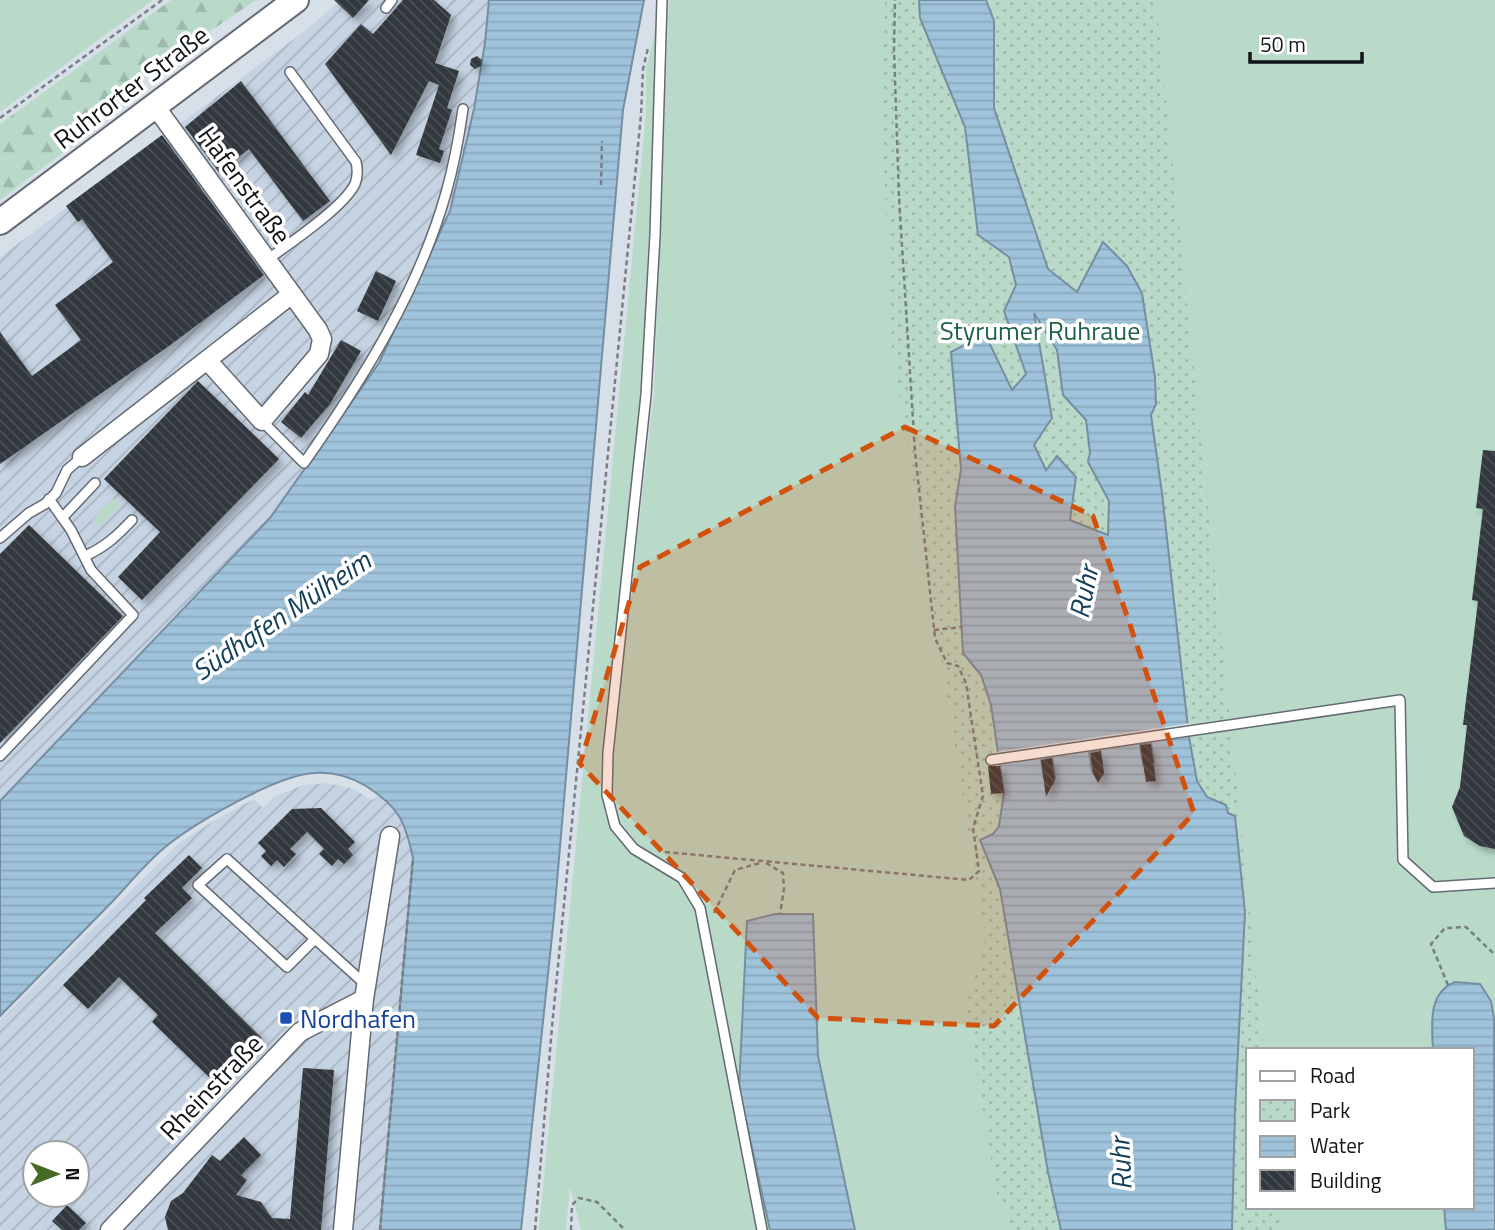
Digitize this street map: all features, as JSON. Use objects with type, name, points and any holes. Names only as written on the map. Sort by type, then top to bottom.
[{"type":"main road","name":"Ruhrorter Straße","points":[[0,222],[296,0]]},
{"type":"street","name":"Hafenstraße","points":[[155,106],[322,339],[319,354],[262,421]]},
{"type":"street","points":[[82,457],[292,294]]},
{"type":"street","points":[[207,360],[262,421]]},
{"type":"street","points":[[343,1230],[365,992],[390,836]]},
{"type":"street","name":"Rheinstraße","points":[[110,1230],[300,1032],[365,992]]},
{"type":"lane","points":[[662,0],[646,395],[607,795],[615,826],[635,849],[682,878],[700,908],[762,1230]]},
{"type":"lane","points":[[267,260],[346,196],[358,173],[356,162],[290,72]]},
{"type":"lane","points":[[262,421],[304,463],[343,408],[405,299],[427,249],[446,193],[463,109]]},
{"type":"lane","points":[[0,538],[49,499],[67,470],[82,457]]},
{"type":"lane","points":[[63,517],[95,483]]},
{"type":"lane","points":[[0,756],[133,615],[91,570],[63,517],[49,499]]},
{"type":"lane","points":[[85,556],[113,541],[132,520]]},
{"type":"lane","points":[[991,761],[1400,700],[1403,860],[1433,887],[1495,883]]},
{"type":"lane","points":[[315,939],[287,967],[198,886],[227,859],[315,939],[365,992]]},
{"type":"path","points":[[0,118],[162,0]]},
{"type":"path","points":[[635,849],[969,880],[979,871],[973,828],[983,796],[966,683],[958,666],[947,663],[935,638],[915,452],[899,198],[895,0]]},
{"type":"path","points":[[536,1230],[567,868],[641,115],[643,69],[648,46]]},
{"type":"path","points":[[601,185],[603,141]]},
{"type":"path","points":[[934,630],[962,627]]},
{"type":"path","points":[[380,1230],[413,858]]},
{"type":"path","points":[[705,932],[735,870],[764,862],[783,873],[784,889],[780,914]]},
{"type":"path","points":[[1448,985],[1432,944],[1445,928],[1466,927],[1495,955]]},
{"type":"path","points":[[571,1230],[572,1205],[579,1198],[597,1202],[625,1230]]},
{"type":"highlighted area","points":[[905,427],[1093,516],[1194,813],[994,1026],[818,1018],[580,764],[640,567]]},
{"type":"shaded area","points":[[341,0],[489,0],[474,109],[450,211],[379,363],[270,518],[0,801],[0,257],[305,31]]},
{"type":"shaded area","points":[[327,783],[353,789],[372,800],[380,795],[398,812],[409,836],[413,858],[380,1230],[0,1230],[0,1020],[178,844],[254,799],[263,808],[275,796],[304,785]]},
{"type":"green space","points":[[0,0],[153,0],[0,112]]},
{"type":"green space","points":[[171,0],[256,0],[143,77],[85,136],[0,200],[0,124]]},
{"type":"green space","points":[[669,0],[900,0],[1061,1230],[855,1230],[818,1056],[813,915],[775,914],[739,1089],[770,1230],[581,1230],[570,1187],[566,1230],[539,1230],[646,113],[646,70],[658,19],[642,391],[601,771],[605,814],[614,830],[613,750],[654,394]]},
{"type":"green space","name":"Styrumer Ruhraue","points":[[885,0],[1156,0],[1264,1048],[1246,1048],[1246,1209],[1280,1209],[1282,1230],[1013,1230],[996,1191],[966,1006],[985,937],[892,347],[882,116]]},
{"type":"green space","points":[[1065,0],[1495,0],[1495,1033],[1491,1001],[1472,982],[1461,982],[1445,987],[1435,1002],[1433,1048],[1246,1048],[1246,1209],[1444,1209],[1446,1230],[1232,1230],[1235,816],[1217,587]]},
{"type":"green space","points":[[113,498],[120,505],[99,527],[92,520]]},
{"type":"water","name":"Südhafen Mülheim","points":[[489,0],[644,0],[623,110],[554,917],[521,1230],[380,1230],[413,858],[403,824],[393,808],[360,783],[342,776],[322,773],[280,782],[236,802],[195,826],[157,854],[0,1016],[0,801],[270,518],[379,363],[450,211],[474,109]]},
{"type":"water","name":"Ruhr","points":[[919,0],[986,0],[994,21],[994,108],[1048,269],[1077,292],[1103,242],[1127,266],[1142,293],[1155,377],[1156,404],[1151,415],[1189,737],[1197,781],[1207,797],[1226,805],[1228,813],[1235,816],[1245,912],[1232,1230],[1061,1230],[1048,1172],[1000,889],[980,840],[993,834],[999,826],[1004,793],[991,705],[981,675],[963,653],[955,507],[961,469],[951,352],[985,334],[1012,390],[1026,374],[1004,311],[1016,285],[1009,257],[978,235],[965,127],[920,18]],"holes":[[[1034,313],[1057,350],[1063,395],[1086,420],[1090,453],[1088,462],[1109,501],[1108,535],[1070,520],[1076,477],[1057,456],[1046,470],[1034,445],[1052,418]],[[1151,743],[1154,762],[1143,764],[1140,745]],[[1100,750],[1103,775],[1097,778],[1092,771],[1089,752]],[[1052,757],[1055,777],[1053,784],[1048,786],[1041,759]]]},
{"type":"water","points":[[775,914],[813,914],[818,1056],[855,1230],[770,1230],[739,1089],[747,921]]},
{"type":"water","points":[[1455,982],[1480,984],[1491,1001],[1494,1018],[1495,1230],[1446,1230],[1444,1209],[1474,1209],[1474,1048],[1433,1048],[1433,1011],[1435,1002],[1446,987]]},
{"type":"pier","points":[[1191,723],[1192,736],[999,765],[996,752]]},
{"type":"building","points":[[334,0],[369,0],[353,18]]},
{"type":"building","points":[[403,0],[434,0],[451,15],[435,63],[459,71],[447,108],[452,110],[439,149],[444,151],[440,163],[416,155],[439,85],[429,81],[391,155],[325,64],[361,24],[373,34]]},
{"type":"building","points":[[477,56],[482,60],[481,66],[475,69],[470,65],[471,59]]},
{"type":"building","points":[[241,81],[330,201],[303,221],[249,149],[219,172],[185,127]]},
{"type":"building","points":[[162,135],[264,275],[169,346],[0,464],[0,332],[32,376],[81,340],[55,305],[113,262],[82,219],[78,222],[66,206]]},
{"type":"building","points":[[376,271],[396,281],[378,321],[357,311]]},
{"type":"building","points":[[341,340],[361,351],[330,404],[301,438],[281,422],[305,392],[308,395]]},
{"type":"building","points":[[198,381],[279,459],[142,600],[118,577],[160,532],[104,479]]},
{"type":"building","points":[[1483,450],[1495,451],[1495,849],[1480,846],[1464,836],[1452,807],[1460,787],[1467,725],[1463,725],[1478,601],[1472,600],[1483,509],[1476,508]]},
{"type":"building","points":[[29,525],[123,616],[0,743],[0,554]]},
{"type":"building","points":[[1151,744],[1156,781],[1146,782],[1140,745]]},
{"type":"building","points":[[1101,751],[1104,773],[1098,783],[1093,773],[1090,753]]},
{"type":"building","points":[[1052,758],[1055,780],[1046,797],[1041,760]]},
{"type":"building","points":[[988,766],[1000,766],[1004,793],[991,794]]},
{"type":"building","points":[[321,808],[355,842],[348,849],[353,855],[344,864],[338,859],[332,866],[319,854],[324,849],[307,832],[290,849],[296,854],[284,867],[277,860],[271,866],[261,856],[266,851],[258,843],[292,809]]},
{"type":"building","points":[[189,855],[202,868],[182,888],[192,898],[155,933],[262,1038],[223,1078],[215,1071],[209,1077],[152,1022],[158,1015],[119,977],[88,1009],[63,985],[146,900],[144,898]]},
{"type":"building","points":[[303,1068],[334,1070],[321,1230],[168,1230],[165,1217],[171,1201],[183,1193],[212,1155],[220,1161],[244,1137],[261,1155],[241,1175],[247,1180],[236,1195],[261,1202],[272,1218],[290,1219]]},
{"type":"building","points":[[63,1209],[71,1209],[86,1223],[79,1230],[62,1230],[52,1221]]},
{"type":"place","name":"Nordhafen","points":[[286,1018]]}]
